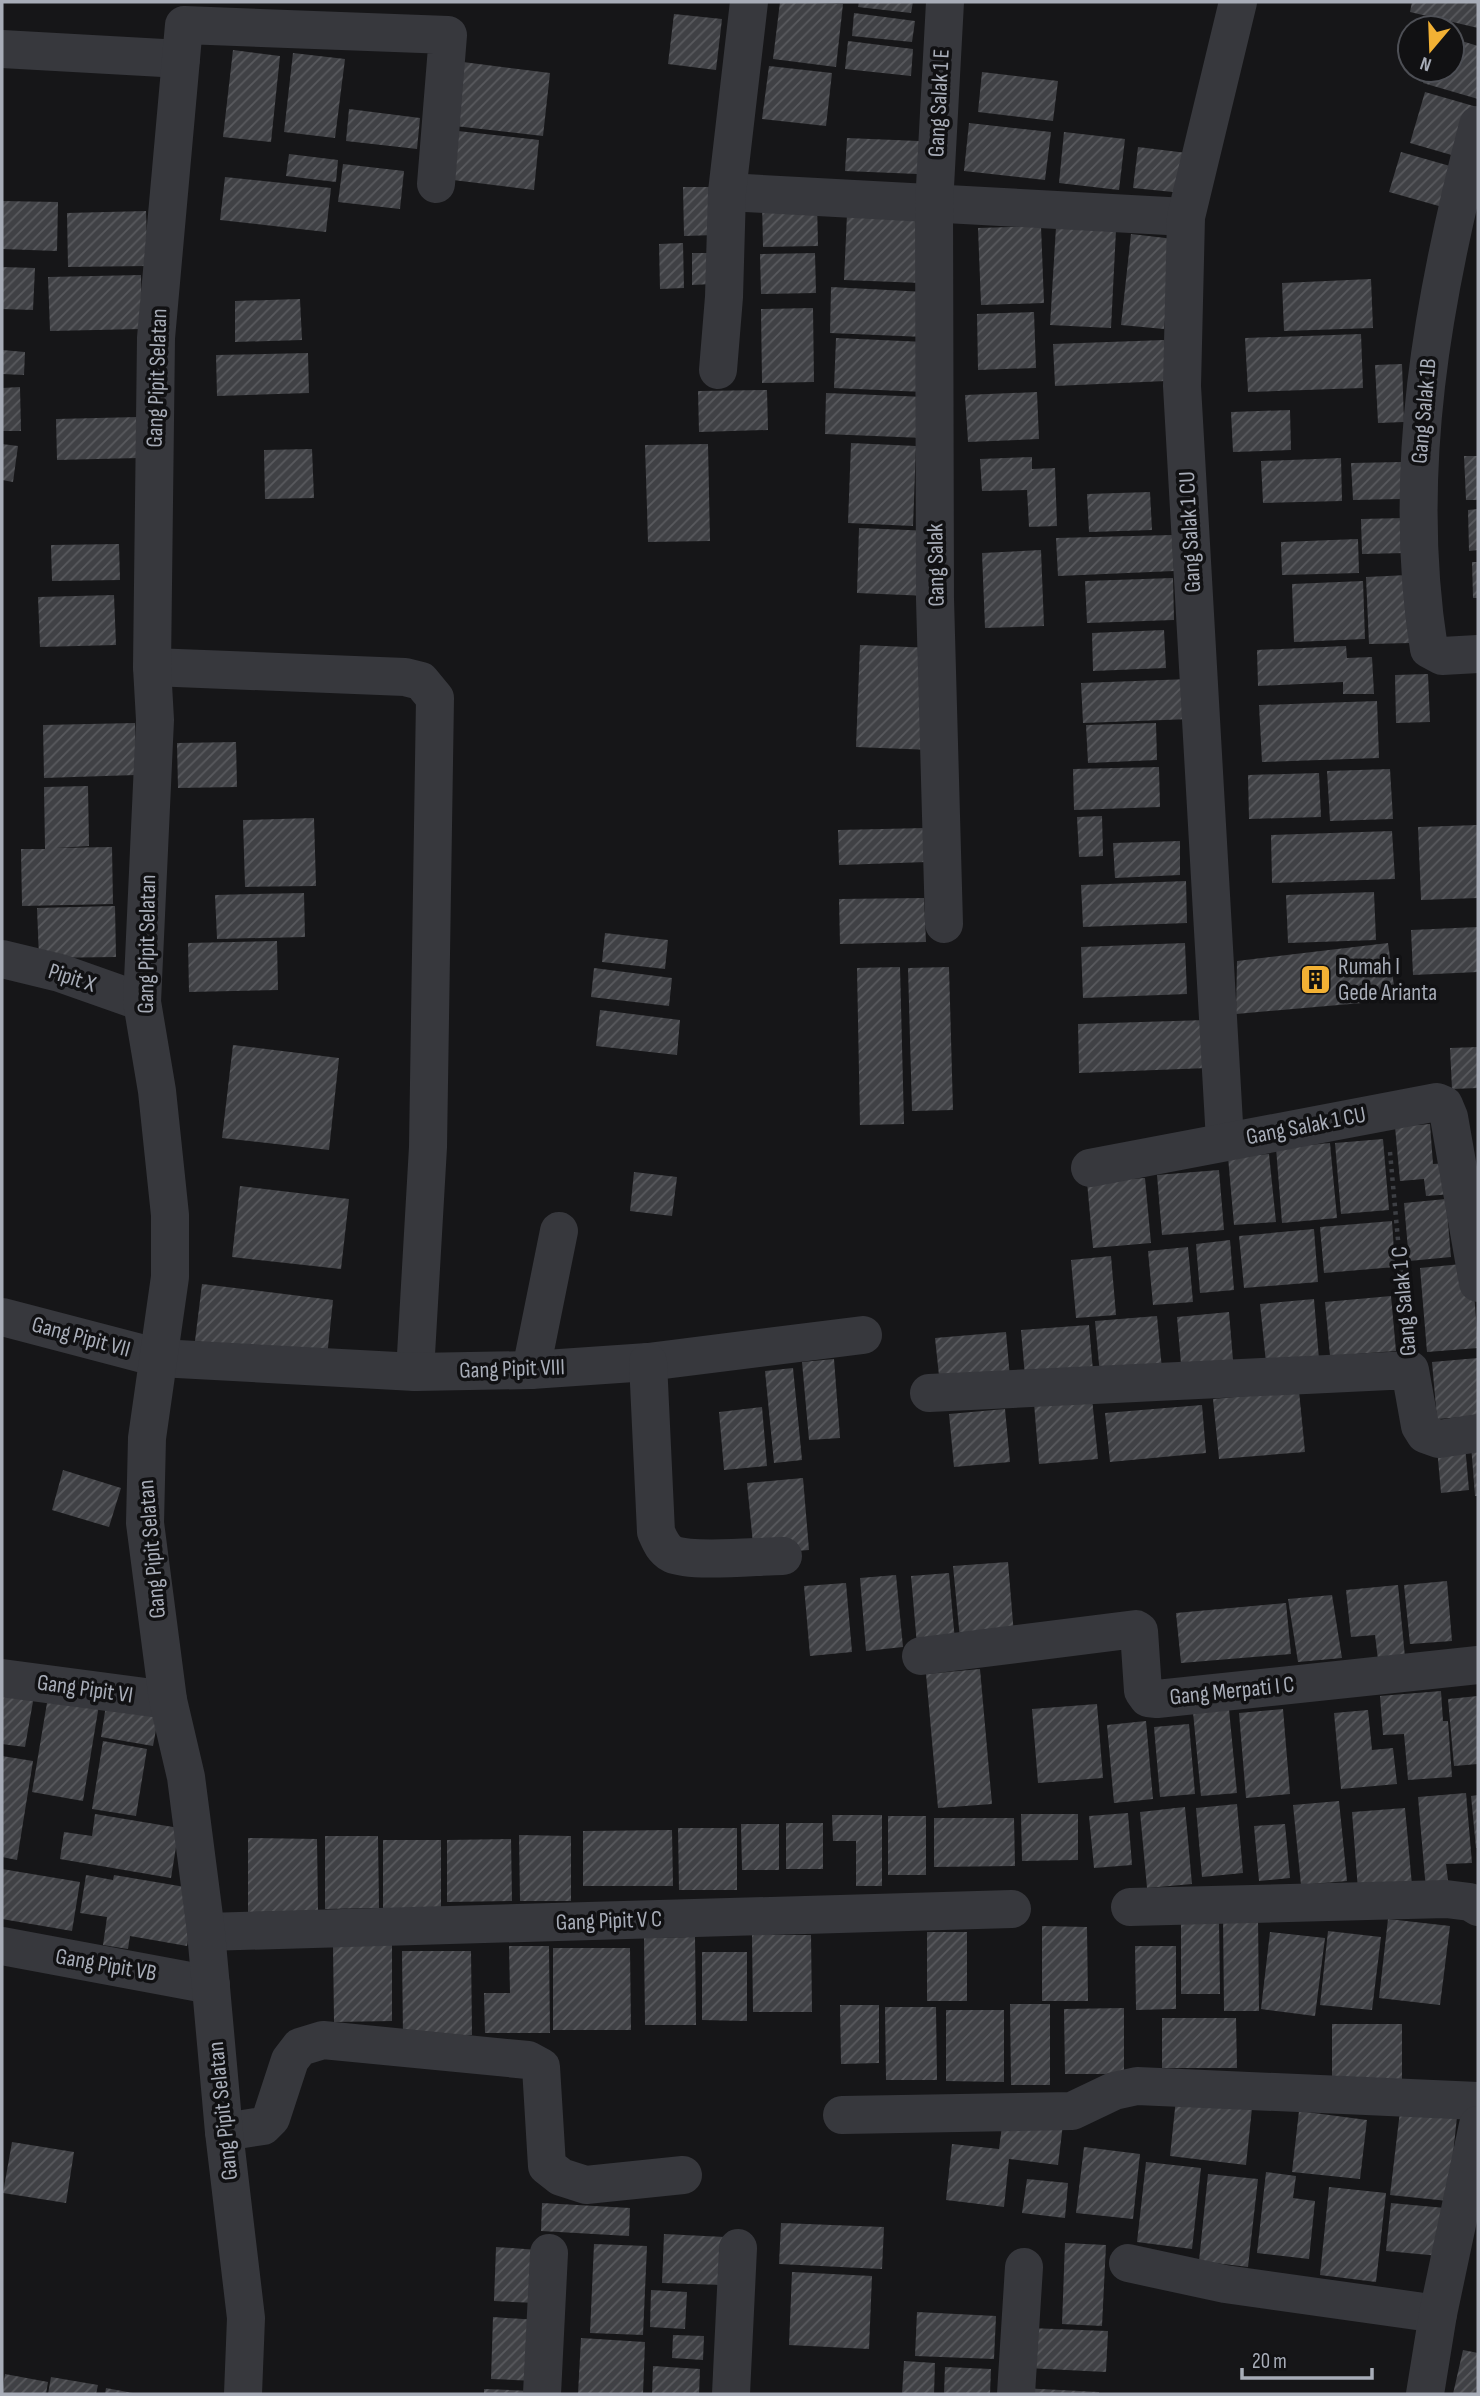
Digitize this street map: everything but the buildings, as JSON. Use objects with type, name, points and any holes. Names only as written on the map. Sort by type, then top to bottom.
[{"type":"street","points":[[718,370],[724,297],[727,192],[749,2]]},
{"type":"street","name":"Gang Salak 1 E","points":[[934,205],[945,2]]},
{"type":"street","name":"Gang Salak 1 CU","points":[[1238,2],[1186,217],[1181,386],[1225,1142],[1425,1103],[1444,1105],[1478,1283]]},
{"type":"street","points":[[2,49],[182,29],[250,15],[449,18],[436,184]]},
{"type":"street","name":"Gang Pipit Selatan","points":[[182,29],[156,338],[152,667],[155,720],[142,1002],[157,1091],[170,1215],[170,1277],[147,1438],[145,1523],[168,1700],[186,1777],[206,1932],[224,2132],[246,2318],[243,2394]]},
{"type":"street","name":"Gang Salak 1B","points":[[1478,125],[1449,235],[1430,337],[1421,424],[1418,508],[1429,649],[1442,656],[1478,654]]},
{"type":"street","points":[[727,192],[1186,217]]},
{"type":"street","name":"Gang Salak","points":[[934,205],[936,599],[944,924]]},
{"type":"street","points":[[152,667],[405,677],[421,681],[435,698],[428,1147],[415,1372]]},
{"type":"street","name":"Pipit X","points":[[2,959],[60,973],[142,1002]]},
{"type":"street","points":[[1090,1168],[1225,1142]]},
{"type":"street","points":[[531,1370],[559,1231]]},
{"type":"street","name":"Gang Pipit VII","points":[[2,1317],[159,1358]]},
{"type":"street","name":"Gang Pipit VIII","points":[[159,1358],[415,1372],[531,1370],[648,1362],[863,1335]]},
{"type":"street","points":[[648,1362],[656,1532],[663,1547],[673,1554],[695,1557],[783,1556]]},
{"type":"street","points":[[929,1393],[1410,1370]]},
{"type":"street","name":"Gang Salak 1 C","points":[[1410,1370],[1420,1426],[1425,1434],[1440,1439],[1478,1433]]},
{"type":"street","name":"Gang Merpati I C","points":[[921,1656],[1136,1629],[1139,1631],[1143,1691],[1148,1698],[1157,1699],[1478,1665]]},
{"type":"street","name":"Gang Pipit VI","points":[[2,1678],[168,1700]]},
{"type":"street","points":[[1130,1908],[1446,1899],[1470,1902],[1478,1907]]},
{"type":"street","name":"Gang Pipit V C","points":[[206,1932],[1012,1909]]},
{"type":"street","name":"Gang Pipit VB","points":[[2,1946],[211,1985]]},
{"type":"street","points":[[224,2132],[263,2126],[271,2118],[290,2060],[300,2047],[323,2040],[528,2060],[541,2067],[547,2166],[561,2177],[586,2185],[683,2175]]},
{"type":"street","points":[[842,2115],[1072,2111],[1114,2091],[1137,2086],[1478,2101]]},
{"type":"street","points":[[1425,2394],[1438,2314],[1478,2125]]},
{"type":"street","points":[[731,2394],[738,2248]]},
{"type":"street","points":[[542,2394],[549,2253]]},
{"type":"street","points":[[1128,2263],[1225,2284],[1438,2314]]},
{"type":"street","points":[[1016,2394],[1024,2267]]},
{"type":"path","name":"Gang Salak 1 C","points":[[1386,1111],[1410,1370]]},
{"type":"place","name":"Rumah I Gede Arianta","points":[[1315,980]]}]
